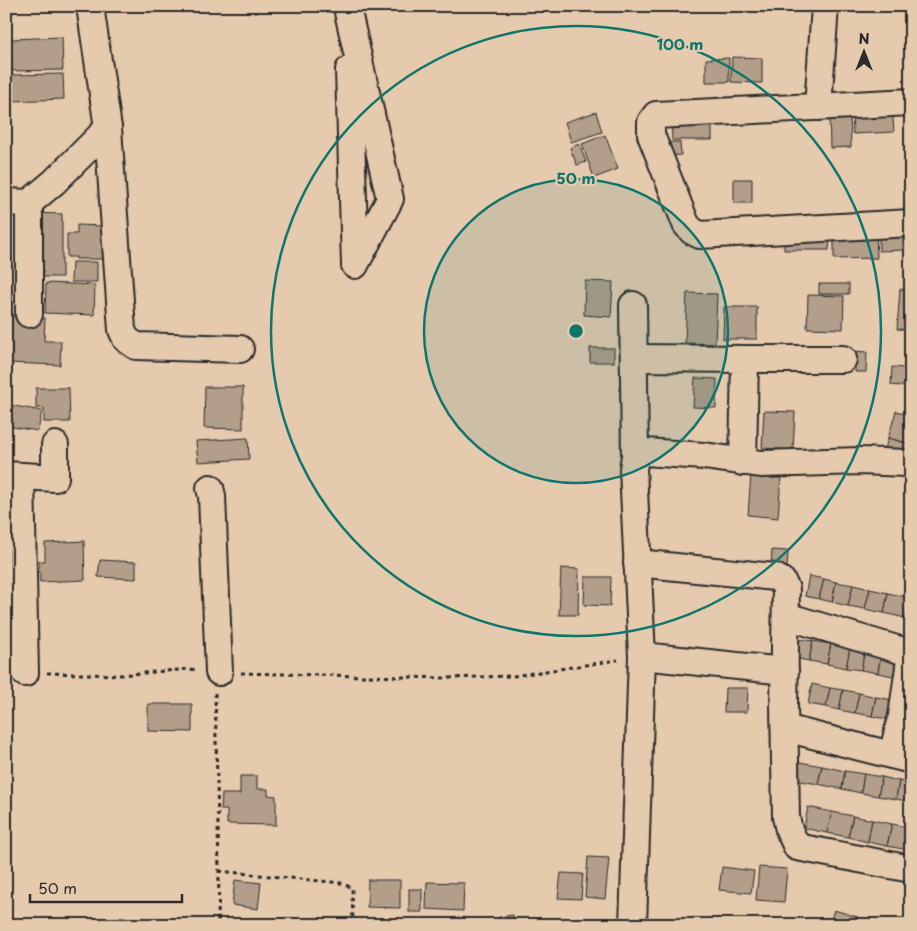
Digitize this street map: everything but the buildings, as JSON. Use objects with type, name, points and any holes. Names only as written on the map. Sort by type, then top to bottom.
[{"type":"street","points":[[90,6],[108,128],[122,330],[126,339],[136,346],[240,349]]},
{"type":"street","points":[[818,107],[824,6]]},
{"type":"street","points":[[337,9],[390,199],[355,265],[351,138],[337,9]]},
{"type":"street","points":[[911,102],[656,115],[651,122],[651,135],[686,224],[692,231],[700,235],[911,223]]},
{"type":"street","points":[[29,314],[18,202],[54,182],[108,128]]},
{"type":"street","points":[[633,305],[635,456],[633,470],[642,656],[633,925]]},
{"type":"street","points":[[634,358],[843,359]]},
{"type":"street","points":[[743,462],[745,359]]},
{"type":"street","points":[[25,673],[14,475],[55,478],[55,445]]},
{"type":"street","points":[[635,456],[645,452],[704,456],[761,464],[861,461],[904,463],[911,466]]},
{"type":"street","points":[[210,488],[212,496],[213,672]]},
{"type":"street","points":[[638,563],[775,577],[782,581],[786,589],[784,728],[786,818],[789,830],[797,847],[911,869]]},
{"type":"street","points":[[784,728],[902,758],[902,716],[910,653],[786,616]]},
{"type":"street","points":[[642,656],[784,671]]},
{"type":"path","points":[[25,673],[120,675],[189,668],[213,672],[446,678],[503,677],[642,656]]},
{"type":"path","points":[[213,672],[219,871],[218,925]]},
{"type":"path","points":[[219,871],[341,883],[352,888],[353,925]]}]
